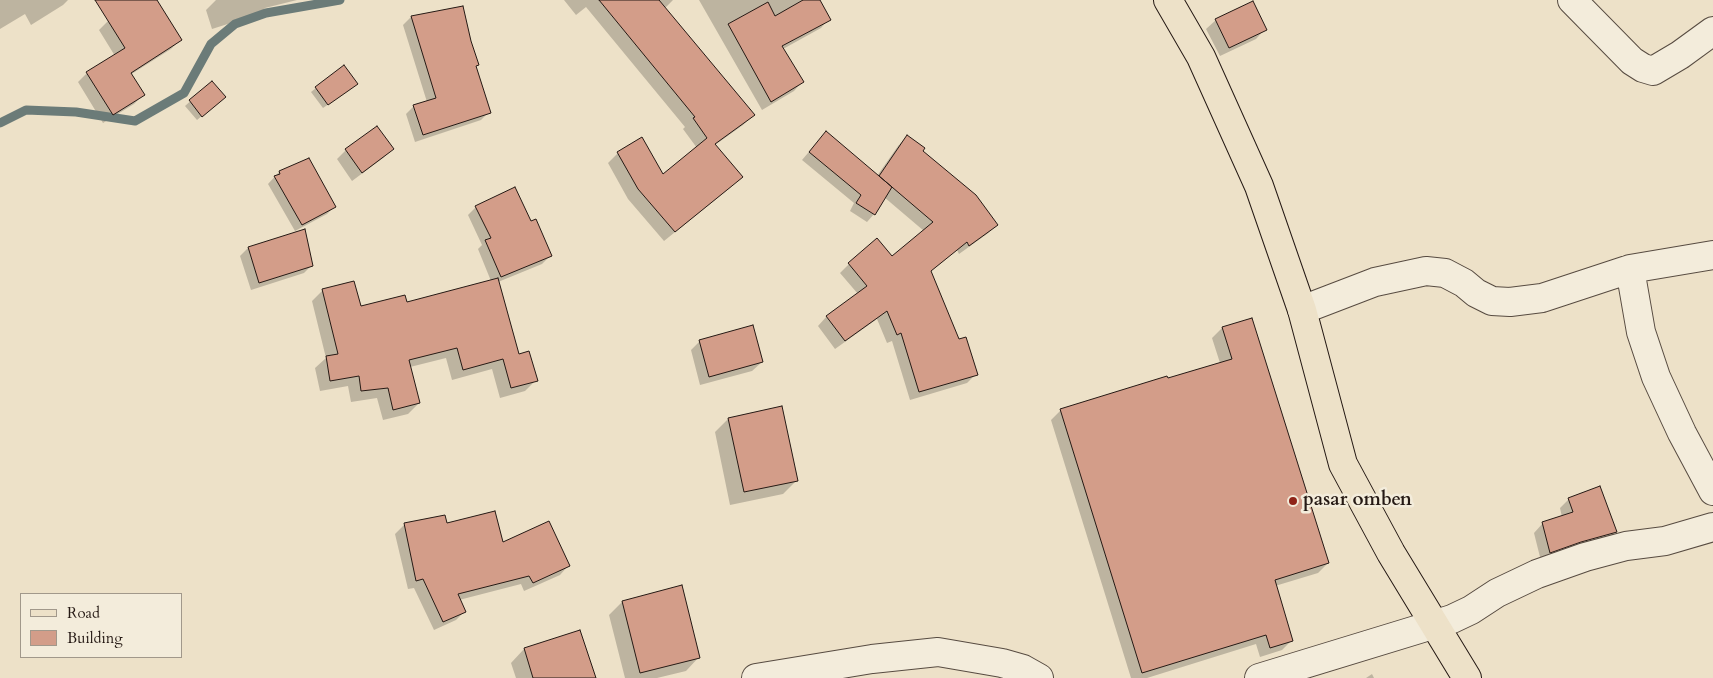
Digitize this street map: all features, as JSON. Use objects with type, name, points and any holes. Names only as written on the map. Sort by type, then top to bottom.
[{"type":"main road","points":[[1168,0],[1201,57],[1259,186],[1302,310],[1343,464],[1391,554],[1467,678]]},
{"type":"street","points":[[1572,0],[1632,61],[1643,68],[1653,71],[1680,55],[1713,31]]},
{"type":"street","points":[[1302,310],[1375,282],[1426,271],[1445,273],[1492,301],[1510,302],[1542,298],[1630,269],[1713,255]]},
{"type":"street","points":[[1630,269],[1641,332],[1656,377],[1682,433],[1713,491]]},
{"type":"street","points":[[1259,678],[1452,619],[1497,593],[1537,574],[1586,557],[1626,546],[1665,541],[1713,527]]},
{"type":"street","points":[[756,678],[938,652],[1002,663],[1023,669],[1039,678]]},
{"type":"building","points":[[95,0],[157,0],[182,40],[131,73],[145,95],[113,115],[86,72],[125,48]]},
{"type":"building","points":[[599,0],[659,0],[755,115],[715,144],[743,177],[675,232],[638,189],[617,152],[642,137],[663,174],[707,138],[693,118],[695,117]]},
{"type":"building","points":[[803,0],[820,0],[831,20],[782,46],[804,82],[771,102],[728,24],[768,2],[775,16]]},
{"type":"building","points":[[1253,1],[1267,30],[1229,48],[1215,19]]},
{"type":"building","points":[[463,6],[479,65],[476,66],[491,113],[423,135],[413,105],[436,98],[411,16]]},
{"type":"building","points":[[344,65],[358,84],[328,105],[315,87]]},
{"type":"building","points":[[212,81],[226,97],[202,117],[189,100]]},
{"type":"building","points":[[377,126],[394,149],[362,173],[345,149]]},
{"type":"building","points":[[826,131],[892,187],[875,215],[856,203],[861,195],[809,152]]},
{"type":"building","points":[[907,135],[925,148],[923,151],[976,195],[998,225],[969,246],[967,242],[931,271],[959,339],[966,337],[978,375],[919,392],[901,333],[897,335],[887,311],[845,341],[826,316],[867,286],[848,263],[877,238],[892,256],[933,222],[879,176]]},
{"type":"building","points":[[309,158],[336,207],[302,225],[274,176],[280,174],[279,171]]},
{"type":"building","points":[[515,187],[531,221],[536,219],[552,256],[501,277],[485,240],[491,238],[475,206]]},
{"type":"building","points":[[305,229],[313,266],[259,283],[248,247]]},
{"type":"building","points":[[498,278],[519,354],[529,351],[538,381],[511,388],[503,359],[463,370],[457,348],[409,360],[420,403],[393,410],[388,388],[361,391],[359,376],[330,381],[326,356],[338,354],[322,289],[354,281],[361,306],[405,295],[407,302]]},
{"type":"building","name":"pasar omben","points":[[1252,318],[1329,563],[1275,580],[1293,641],[1270,648],[1266,635],[1142,673],[1060,409],[1167,376],[1168,378],[1232,359],[1222,327]]},
{"type":"building","points":[[753,325],[763,362],[709,377],[699,340]]},
{"type":"building","points":[[782,406],[798,481],[744,492],[728,418]]},
{"type":"building","points":[[1600,486],[1617,532],[1550,553],[1542,522],[1573,512],[1568,498]]},
{"type":"building","points":[[495,511],[503,542],[549,521],[570,566],[533,583],[529,576],[458,594],[466,612],[443,622],[423,579],[416,581],[404,523],[445,515],[447,523]]},
{"type":"building","points":[[682,585],[700,658],[640,673],[622,601]]},
{"type":"building","points":[[580,630],[596,678],[533,678],[524,648]]},
{"type":"waterway","points":[[0,123],[26,110],[76,112],[135,121],[184,93],[211,44],[235,24],[266,13],[340,0]]},
{"type":"place","name":"pasar omben","points":[[1293,501]]}]
